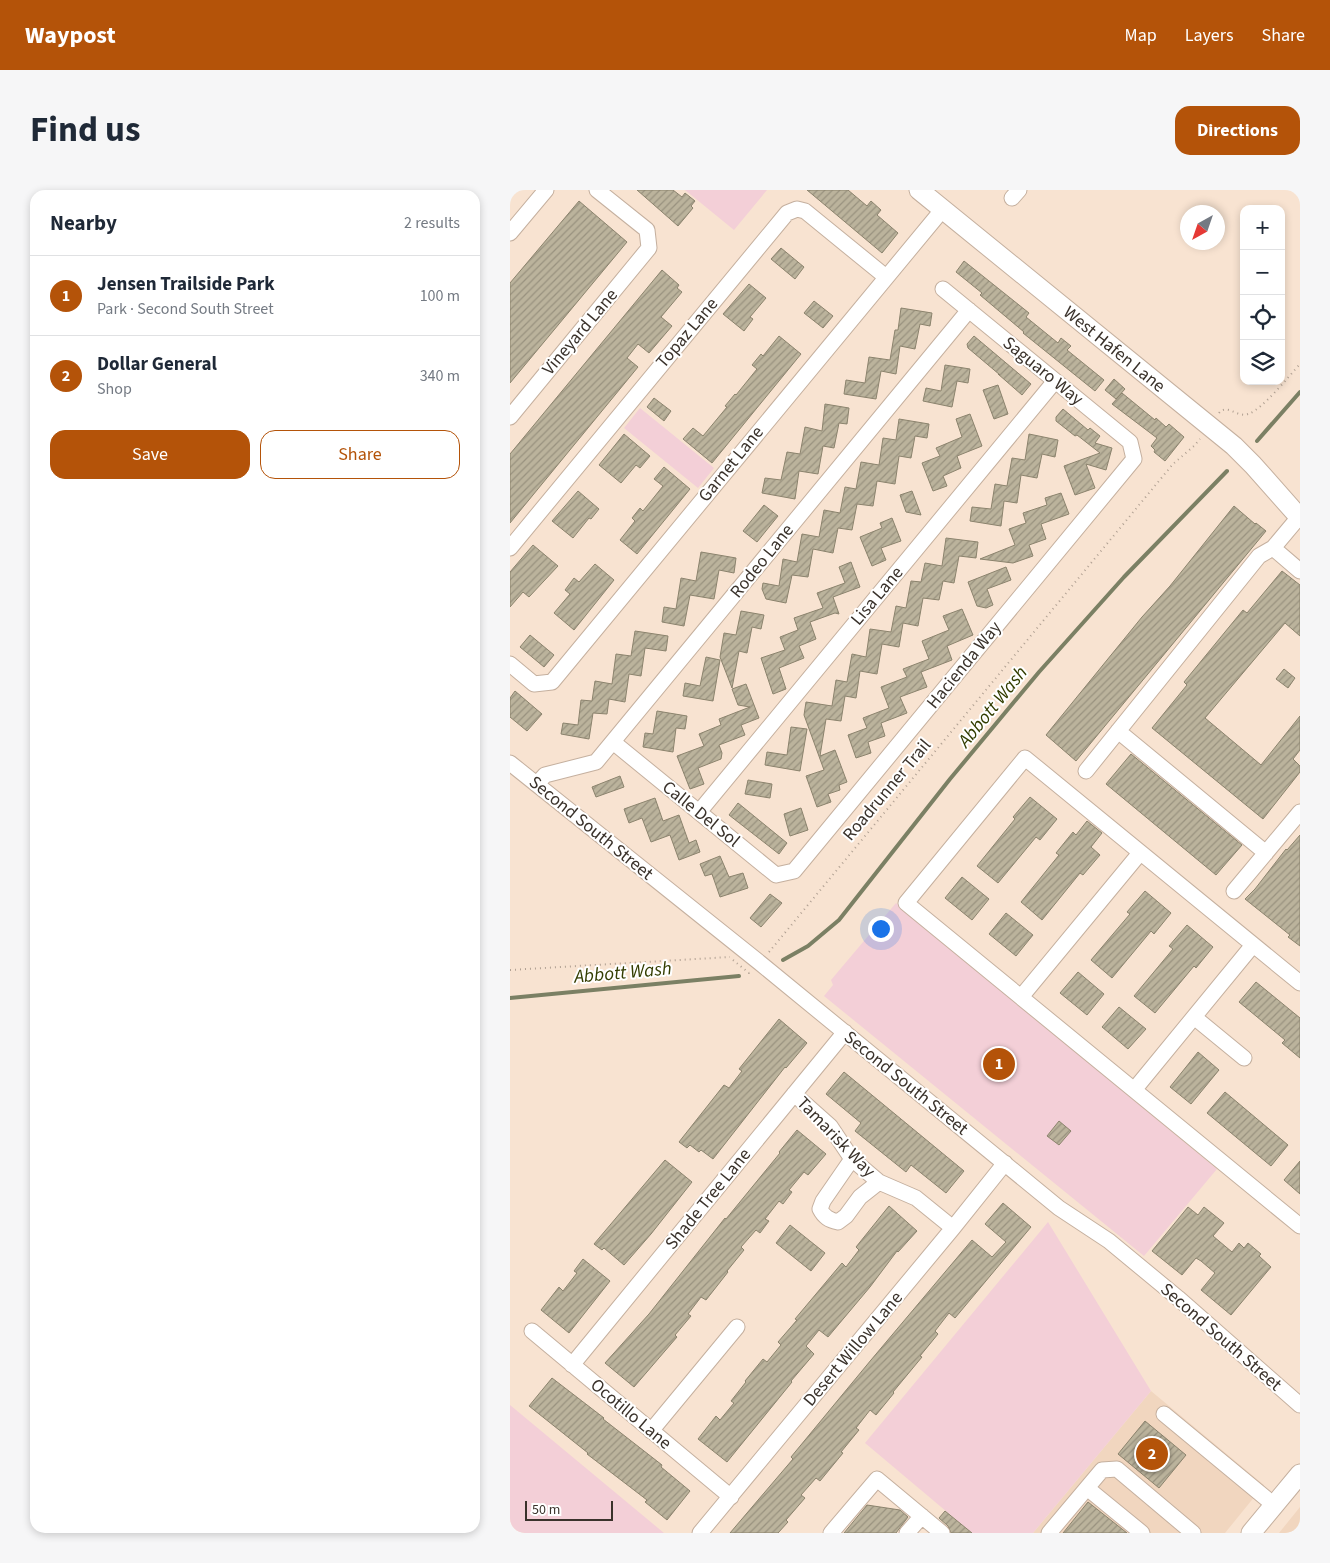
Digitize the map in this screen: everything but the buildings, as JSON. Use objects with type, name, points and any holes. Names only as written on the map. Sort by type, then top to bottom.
[{"type":"main road","name":"West Hafen Lane","points":[[919,190],[1234,446],[1299,517]]},
{"type":"main road","points":[[1251,1533],[1300,1474]]},
{"type":"street","points":[[510,233],[546,190]]},
{"type":"street","name":"Vineyard Lane","points":[[510,417],[649,248],[647,230],[597,190]]},
{"type":"street","name":"Garnet Lane","points":[[510,664],[534,684],[552,682],[943,209]]},
{"type":"street","name":"Topaz Lane","points":[[510,548],[787,214],[797,210],[805,211],[886,277]]},
{"type":"street","name":"Saguaro Way","points":[[943,289],[1130,442],[1134,459]]},
{"type":"street","name":"Rodeo Lane","points":[[537,784],[545,775],[596,762],[969,310]]},
{"type":"street","name":"Lisa Lane","points":[[699,812],[1055,381]]},
{"type":"street","name":"Hacienda Way","points":[[794,872],[1134,459]]},
{"type":"street","points":[[1086,771],[1259,556],[1273,548],[1299,517]]},
{"type":"street","points":[[1273,548],[1300,571]]},
{"type":"street","points":[[1118,731],[1266,853]]},
{"type":"street","name":"Calle Del Sol","points":[[613,742],[776,875],[794,872]]},
{"type":"street","points":[[1300,984],[1025,758],[906,903],[1300,1226]]},
{"type":"street","name":"Second South Street","points":[[510,763],[845,1032],[1059,1208],[1109,1241],[1185,1304],[1300,1405]]},
{"type":"street","points":[[1234,892],[1300,812]]},
{"type":"street","points":[[1021,996],[1140,853]]},
{"type":"street","points":[[1134,1090],[1252,945]]},
{"type":"street","points":[[1194,1017],[1244,1058]]},
{"type":"street","name":"Shade Tree Lane","points":[[572,1365],[845,1032]]},
{"type":"street","name":"Tamarisk Way","points":[[794,1094],[830,1126],[852,1159],[879,1182],[916,1198],[953,1228]]},
{"type":"street","points":[[852,1159],[823,1201],[820,1209],[823,1215],[838,1222],[846,1216],[860,1197],[879,1182]]},
{"type":"street","name":"Desert Willow Lane","points":[[700,1533],[1005,1163]]},
{"type":"street","points":[[652,1431],[737,1327]]},
{"type":"street","name":"Ocotillo Lane","points":[[532,1332],[730,1497]]},
{"type":"street","points":[[1164,1414],[1274,1505]]},
{"type":"street","points":[[1048,1533],[1102,1470],[1117,1469],[1193,1533]]},
{"type":"street","points":[[832,1533],[877,1478],[942,1533]]},
{"type":"street","points":[[1087,1488],[1142,1533]]},
{"type":"street","points":[[907,1533],[922,1516]]},
{"type":"path","points":[[1219,413],[1226,409],[1242,415],[1254,412],[1300,364]]},
{"type":"path","name":"Roadrunner Trail","points":[[769,952],[1173,464],[1194,446],[1200,438]]},
{"type":"path","points":[[510,970],[730,957],[749,974]]},
{"type":"shaded area","points":[[685,190],[767,190],[734,230]]},
{"type":"shaded area","points":[[640,408],[714,468],[698,488],[624,428]]},
{"type":"shaded area","points":[[896,903],[1217,1169],[1144,1256],[824,996],[833,985],[831,980]]},
{"type":"shaded area","points":[[1048,1222],[1151,1391],[1033,1533],[972,1533],[865,1443]]},
{"type":"shaded area","points":[[1151,1391],[1264,1485],[1225,1533],[1033,1533]]},
{"type":"shaded area","points":[[510,1405],[664,1533],[510,1533]]},
{"type":"shaded area","points":[[1300,1507],[1300,1533],[1279,1533]]},
{"type":"waterway","name":"Abbott Wash","points":[[1257,441],[1300,392]]},
{"type":"waterway","name":"Abbott Wash","points":[[783,960],[808,946],[839,920],[950,779],[1039,672],[1124,577],[1227,471]]},
{"type":"waterway","name":"Abbott Wash","points":[[510,998],[739,976]]},
{"type":"place","name":"Jensen Trailside Park","points":[[999,1064]]},
{"type":"place","name":"Dollar General","points":[[1152,1454]]}]
